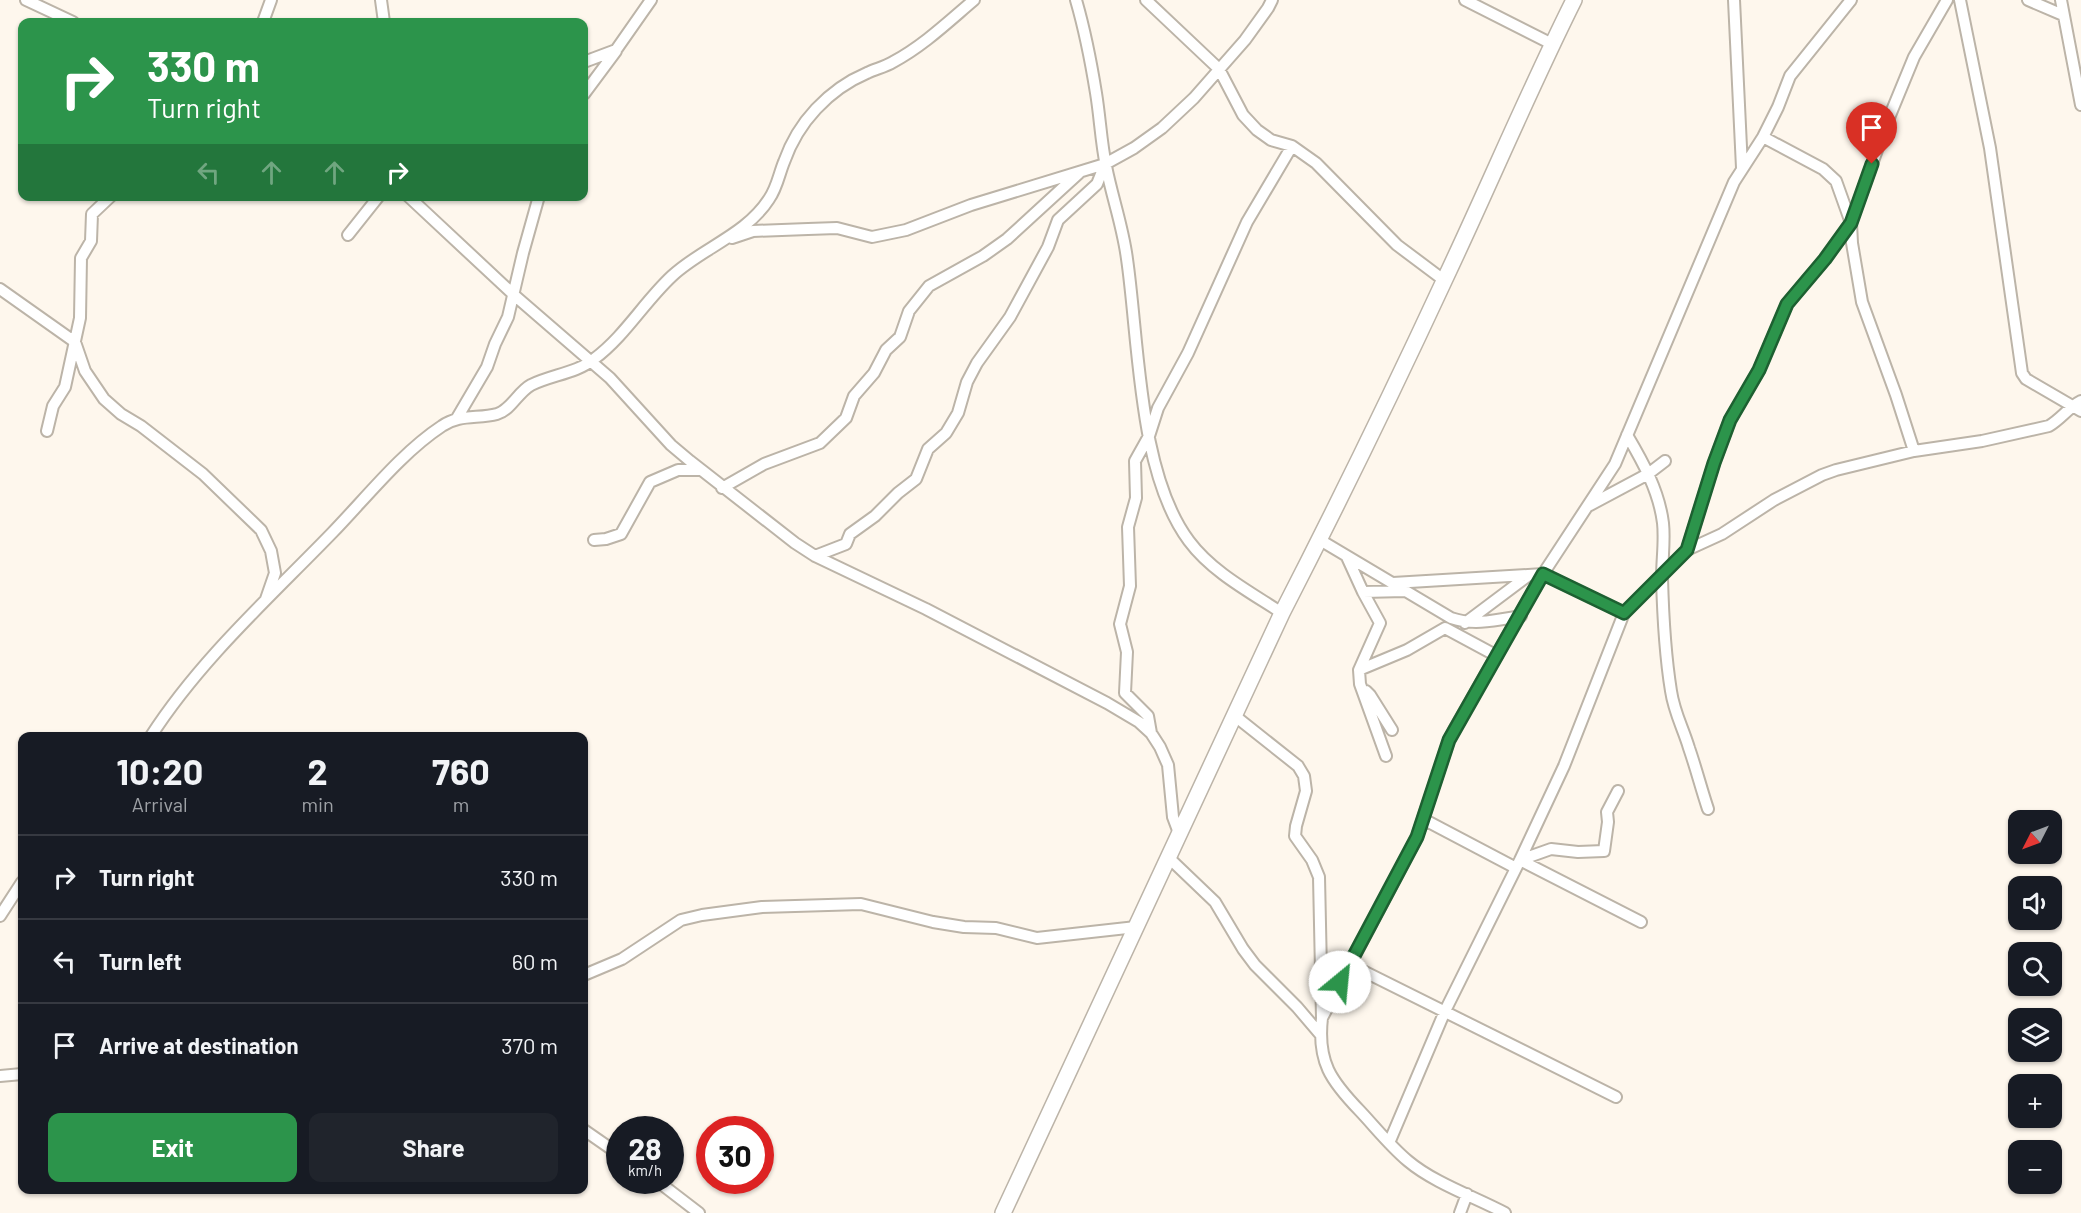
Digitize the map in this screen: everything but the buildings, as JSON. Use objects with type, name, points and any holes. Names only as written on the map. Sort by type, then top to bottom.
[{"type":"main road","points":[[1003,1213],[1282,613],[1320,540],[1445,281],[1574,0]]},
{"type":"street","points":[[26,0],[64,18]]},
{"type":"street","points":[[264,18],[271,0]]},
{"type":"street","points":[[381,0],[383,18]]},
{"type":"street","points":[[588,88],[651,0]]},
{"type":"street","points":[[154,732],[192,681],[222,646],[407,455],[442,426],[458,418],[494,415],[502,412],[531,385],[592,361],[619,336],[672,276],[746,224],[770,198],[792,140],[803,123],[818,107],[839,88],[906,55],[974,0]]},
{"type":"street","points":[[1077,0],[1096,94],[1105,164],[1127,258],[1149,436],[1164,492],[1189,540],[1207,559],[1228,577],[1282,613]]},
{"type":"street","points":[[1146,0],[1219,69],[1244,115],[1257,130],[1271,140],[1292,146],[1316,163],[1397,245],[1445,281]]},
{"type":"street","points":[[718,243],[753,231],[837,228],[872,237],[906,231],[971,205],[1105,164],[1134,148],[1162,128],[1194,98],[1245,40],[1272,0]]},
{"type":"street","points":[[1465,0],[1552,44]]},
{"type":"street","points":[[1734,0],[1742,168]]},
{"type":"street","points":[[1322,1018],[1402,868],[1423,819],[1449,740],[1543,574],[1616,464],[1734,182],[1763,137],[1790,76],[1851,0]]},
{"type":"street","points":[[1687,550],[1730,420],[1759,370],[1781,317],[1797,290],[1825,259],[1851,223],[1886,125],[1914,57],[1947,0]]},
{"type":"street","points":[[1389,1143],[1445,1011],[1564,766],[1624,613],[1687,550],[1722,534],[1774,500],[1822,475],[1914,451],[1982,441],[2049,426],[2078,406],[2026,379],[2022,374],[1990,148],[1960,0]]},
{"type":"street","points":[[2028,0],[2063,15]]},
{"type":"street","points":[[2061,0],[2081,105]]},
{"type":"street","points":[[588,60],[616,50]]},
{"type":"street","points":[[1763,137],[1823,169],[1836,181],[1851,223],[1862,302],[1914,451]]},
{"type":"street","points":[[1151,733],[1148,716],[1125,693],[1127,652],[1120,624],[1130,585],[1128,527],[1136,498],[1135,461],[1149,436],[1158,408],[1188,353],[1242,232],[1292,146]]},
{"type":"street","points":[[815,556],[846,544],[850,534],[875,516],[916,479],[928,449],[946,433],[958,413],[967,382],[977,363],[1010,317],[1048,247],[1058,220],[1097,184],[1105,164]]},
{"type":"street","points":[[722,488],[764,464],[820,443],[846,418],[854,396],[874,374],[886,350],[900,337],[909,310],[929,286],[983,256],[1007,238],[1082,171]]},
{"type":"street","points":[[47,431],[52,406],[65,387],[80,318],[81,258],[91,241],[92,214],[106,201]]},
{"type":"street","points":[[348,235],[375,201]]},
{"type":"street","points":[[413,201],[514,295],[592,361],[631,399],[671,445],[722,488],[795,543],[815,556],[926,609],[1139,722],[1151,733],[1168,765],[1173,816],[1179,833]]},
{"type":"street","points":[[458,418],[487,368],[508,317],[538,201]]},
{"type":"street","points":[[0,289],[75,342],[85,371],[104,399],[203,474],[261,530],[271,551],[275,573],[264,603]]},
{"type":"street","points":[[1627,435],[1648,474],[1663,524],[1664,632],[1671,692],[1676,716],[1690,748],[1698,782],[1708,808]]},
{"type":"street","points":[[1589,505],[1648,474],[1665,462]]},
{"type":"street","points":[[594,540],[621,534],[650,482],[678,470],[700,470]]},
{"type":"street","points":[[1320,540],[1451,618],[1465,623],[1521,616]]},
{"type":"street","points":[[1346,555],[1380,623],[1359,670],[1361,687],[1386,756]]},
{"type":"street","points":[[1393,583],[1543,574],[1624,613]]},
{"type":"street","points":[[1465,623],[1529,575]]},
{"type":"street","points":[[1363,592],[1405,591]]},
{"type":"street","points":[[1359,670],[1407,650],[1445,628],[1497,657]]},
{"type":"street","points":[[1361,687],[1370,695],[1392,730]]},
{"type":"street","points":[[1235,716],[1298,766],[1304,776],[1306,791],[1295,836],[1312,861],[1321,888],[1322,1018],[1320,1034],[1323,1055],[1330,1076],[1341,1092],[1409,1162],[1505,1213]]},
{"type":"street","points":[[1518,864],[1551,849],[1578,852],[1604,851],[1607,812],[1618,791]]},
{"type":"street","points":[[1423,819],[1641,922]]},
{"type":"street","points":[[1169,858],[1215,902],[1243,950],[1298,1007],[1320,1034]]},
{"type":"street","points":[[0,916],[18,888]]},
{"type":"street","points":[[588,973],[622,959],[681,920],[762,907],[861,904],[933,922],[964,927],[996,928],[1037,938],[1136,927]]},
{"type":"street","points":[[1349,964],[1616,1097]]},
{"type":"street","points":[[0,1076],[18,1074]]},
{"type":"street","points":[[588,1133],[606,1145]]},
{"type":"street","points":[[674,1194],[699,1213]]},
{"type":"street","points":[[1460,1213],[1467,1194]]},
{"type":"route","points":[[1340,982],[1417,837],[1449,740],[1543,574],[1624,613],[1687,550],[1730,420],[1759,370],[1787,304],[1825,259],[1851,223],[1872,164]]}]
